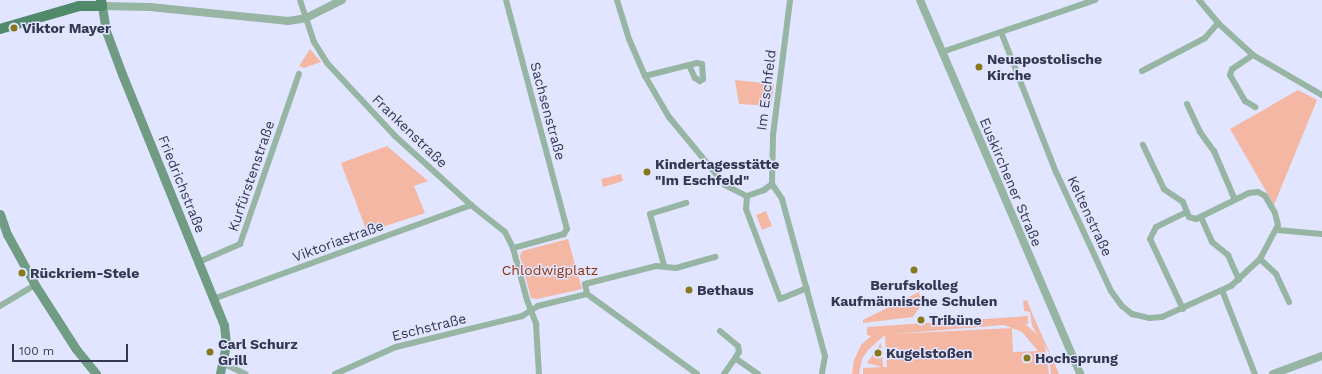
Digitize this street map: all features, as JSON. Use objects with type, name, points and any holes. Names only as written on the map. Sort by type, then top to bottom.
[{"type":"main road","points":[[0,29],[79,6],[102,3]]},
{"type":"main road","name":"Friedrichstraße","points":[[102,3],[106,31],[122,74],[199,262],[226,336],[220,374]]},
{"type":"main road","points":[[0,214],[7,234],[35,285],[76,349],[96,374]]},
{"type":"street","name":"Frankenstraße","points":[[300,0],[314,42],[327,63],[378,120],[471,205],[505,232],[513,248]]},
{"type":"street","points":[[102,3],[288,22],[306,18],[342,0]]},
{"type":"street","name":"Sachsenstraße","points":[[506,0],[567,229],[564,234],[513,248]]},
{"type":"street","points":[[617,0],[629,39],[645,76],[669,117],[715,174],[732,190],[747,196],[764,190],[772,184],[782,199],[825,356],[822,373]]},
{"type":"street","name":"Im Eschfeld","points":[[772,184],[772,135],[790,0]]},
{"type":"street","name":"Euskirchener Straße","points":[[920,0],[1080,374]]},
{"type":"street","points":[[942,52],[1096,0]]},
{"type":"street","points":[[1199,0],[1218,23],[1253,55],[1322,95]]},
{"type":"street","points":[[1142,71],[1205,38],[1218,23]]},
{"type":"street","name":"Keltenstraße","points":[[1001,32],[1056,172],[1116,298],[1132,314],[1142,318],[1162,317],[1183,309],[1240,280],[1260,259],[1276,230]]},
{"type":"street","points":[[1253,55],[1232,69],[1230,75],[1245,101],[1255,107]]},
{"type":"street","points":[[645,76],[689,65]]},
{"type":"street","name":"Kurfürstenstraße","points":[[199,262],[240,244],[299,74]]},
{"type":"street","points":[[1187,104],[1200,132],[1214,151],[1235,200]]},
{"type":"street","points":[[1143,145],[1164,189],[1183,202],[1189,217],[1201,217],[1249,193],[1261,192],[1275,213],[1276,230],[1322,234]]},
{"type":"street","points":[[747,196],[746,208],[780,299],[807,288]]},
{"type":"street","points":[[664,265],[650,214],[686,203]]},
{"type":"street","name":"Viktoriastraße","points":[[213,299],[471,205]]},
{"type":"street","points":[[1183,309],[1150,239],[1156,227],[1187,212]]},
{"type":"street","points":[[1201,217],[1212,242],[1228,255],[1240,280]]},
{"type":"street","points":[[513,248],[536,324],[539,374]]},
{"type":"street","points":[[697,374],[587,294],[584,284],[664,265],[676,268],[715,257]]},
{"type":"street","points":[[1260,259],[1276,274],[1289,302]]},
{"type":"street","points":[[0,306],[35,285]]},
{"type":"street","points":[[1222,290],[1255,374]]},
{"type":"street","points":[[532,310],[538,306],[587,294]]},
{"type":"street","name":"Eschstraße","points":[[335,374],[396,347],[522,316],[532,310]]},
{"type":"street","points":[[720,331],[738,346],[739,352],[724,374]]},
{"type":"street","points":[[1274,374],[1322,356]]},
{"type":"street","points":[[735,358],[758,374]]},
{"type":"street","points":[[222,363],[246,374]]},
{"type":"green space","points":[[310,49],[321,62],[304,68],[299,66]]},
{"type":"green space","points":[[735,80],[774,84],[771,106],[739,104]]},
{"type":"green space","points":[[1298,90],[1317,100],[1274,205],[1230,129]]},
{"type":"green space","points":[[387,146],[428,181],[414,186],[425,213],[367,232],[341,163]]},
{"type":"green space","points":[[621,174],[623,181],[603,187],[601,179]]},
{"type":"green space","points":[[766,211],[772,226],[762,230],[756,215]]},
{"type":"green space","name":"Chlodwigplatz","points":[[568,239],[582,289],[537,299],[531,298],[520,256],[522,251]]},
{"type":"green space","points":[[919,292],[922,304],[913,317],[863,323],[863,320]]},
{"type":"green space","points":[[1027,300],[1059,374],[1051,374],[1049,353],[1032,326],[1030,312],[1024,311],[1023,301]]},
{"type":"green space","points":[[1028,316],[1028,324],[1025,324],[1038,335],[1045,347],[1049,374],[863,374],[863,368],[882,367],[867,363],[881,343],[883,367],[887,367],[885,335],[868,350],[862,359],[859,374],[852,374],[854,360],[861,345],[871,336],[867,335],[867,327]],"holes":[[[1004,325],[1012,328],[892,334]],[[1012,328],[1022,332],[1038,351],[1013,352]]]},
{"type":"place","name":"Viktor Mayer","points":[[14,28]]},
{"type":"place","name":"Neuapostolische Kirche","points":[[979,67]]},
{"type":"place","name":"Kindertagesstätte \"Im Eschfeld\"","points":[[647,172]]},
{"type":"place","name":"Berufskolleg Kaufmännische Schulen","points":[[914,270]]},
{"type":"place","name":"Rückriem-Stele","points":[[22,273]]},
{"type":"place","name":"Bethaus","points":[[689,290]]},
{"type":"place","name":"Tribüne","points":[[921,320]]},
{"type":"place","name":"Carl Schurz Grill","points":[[210,352]]},
{"type":"place","name":"Kugelstoßen","points":[[878,353]]},
{"type":"place","name":"Hochsprung","points":[[1027,358]]}]
